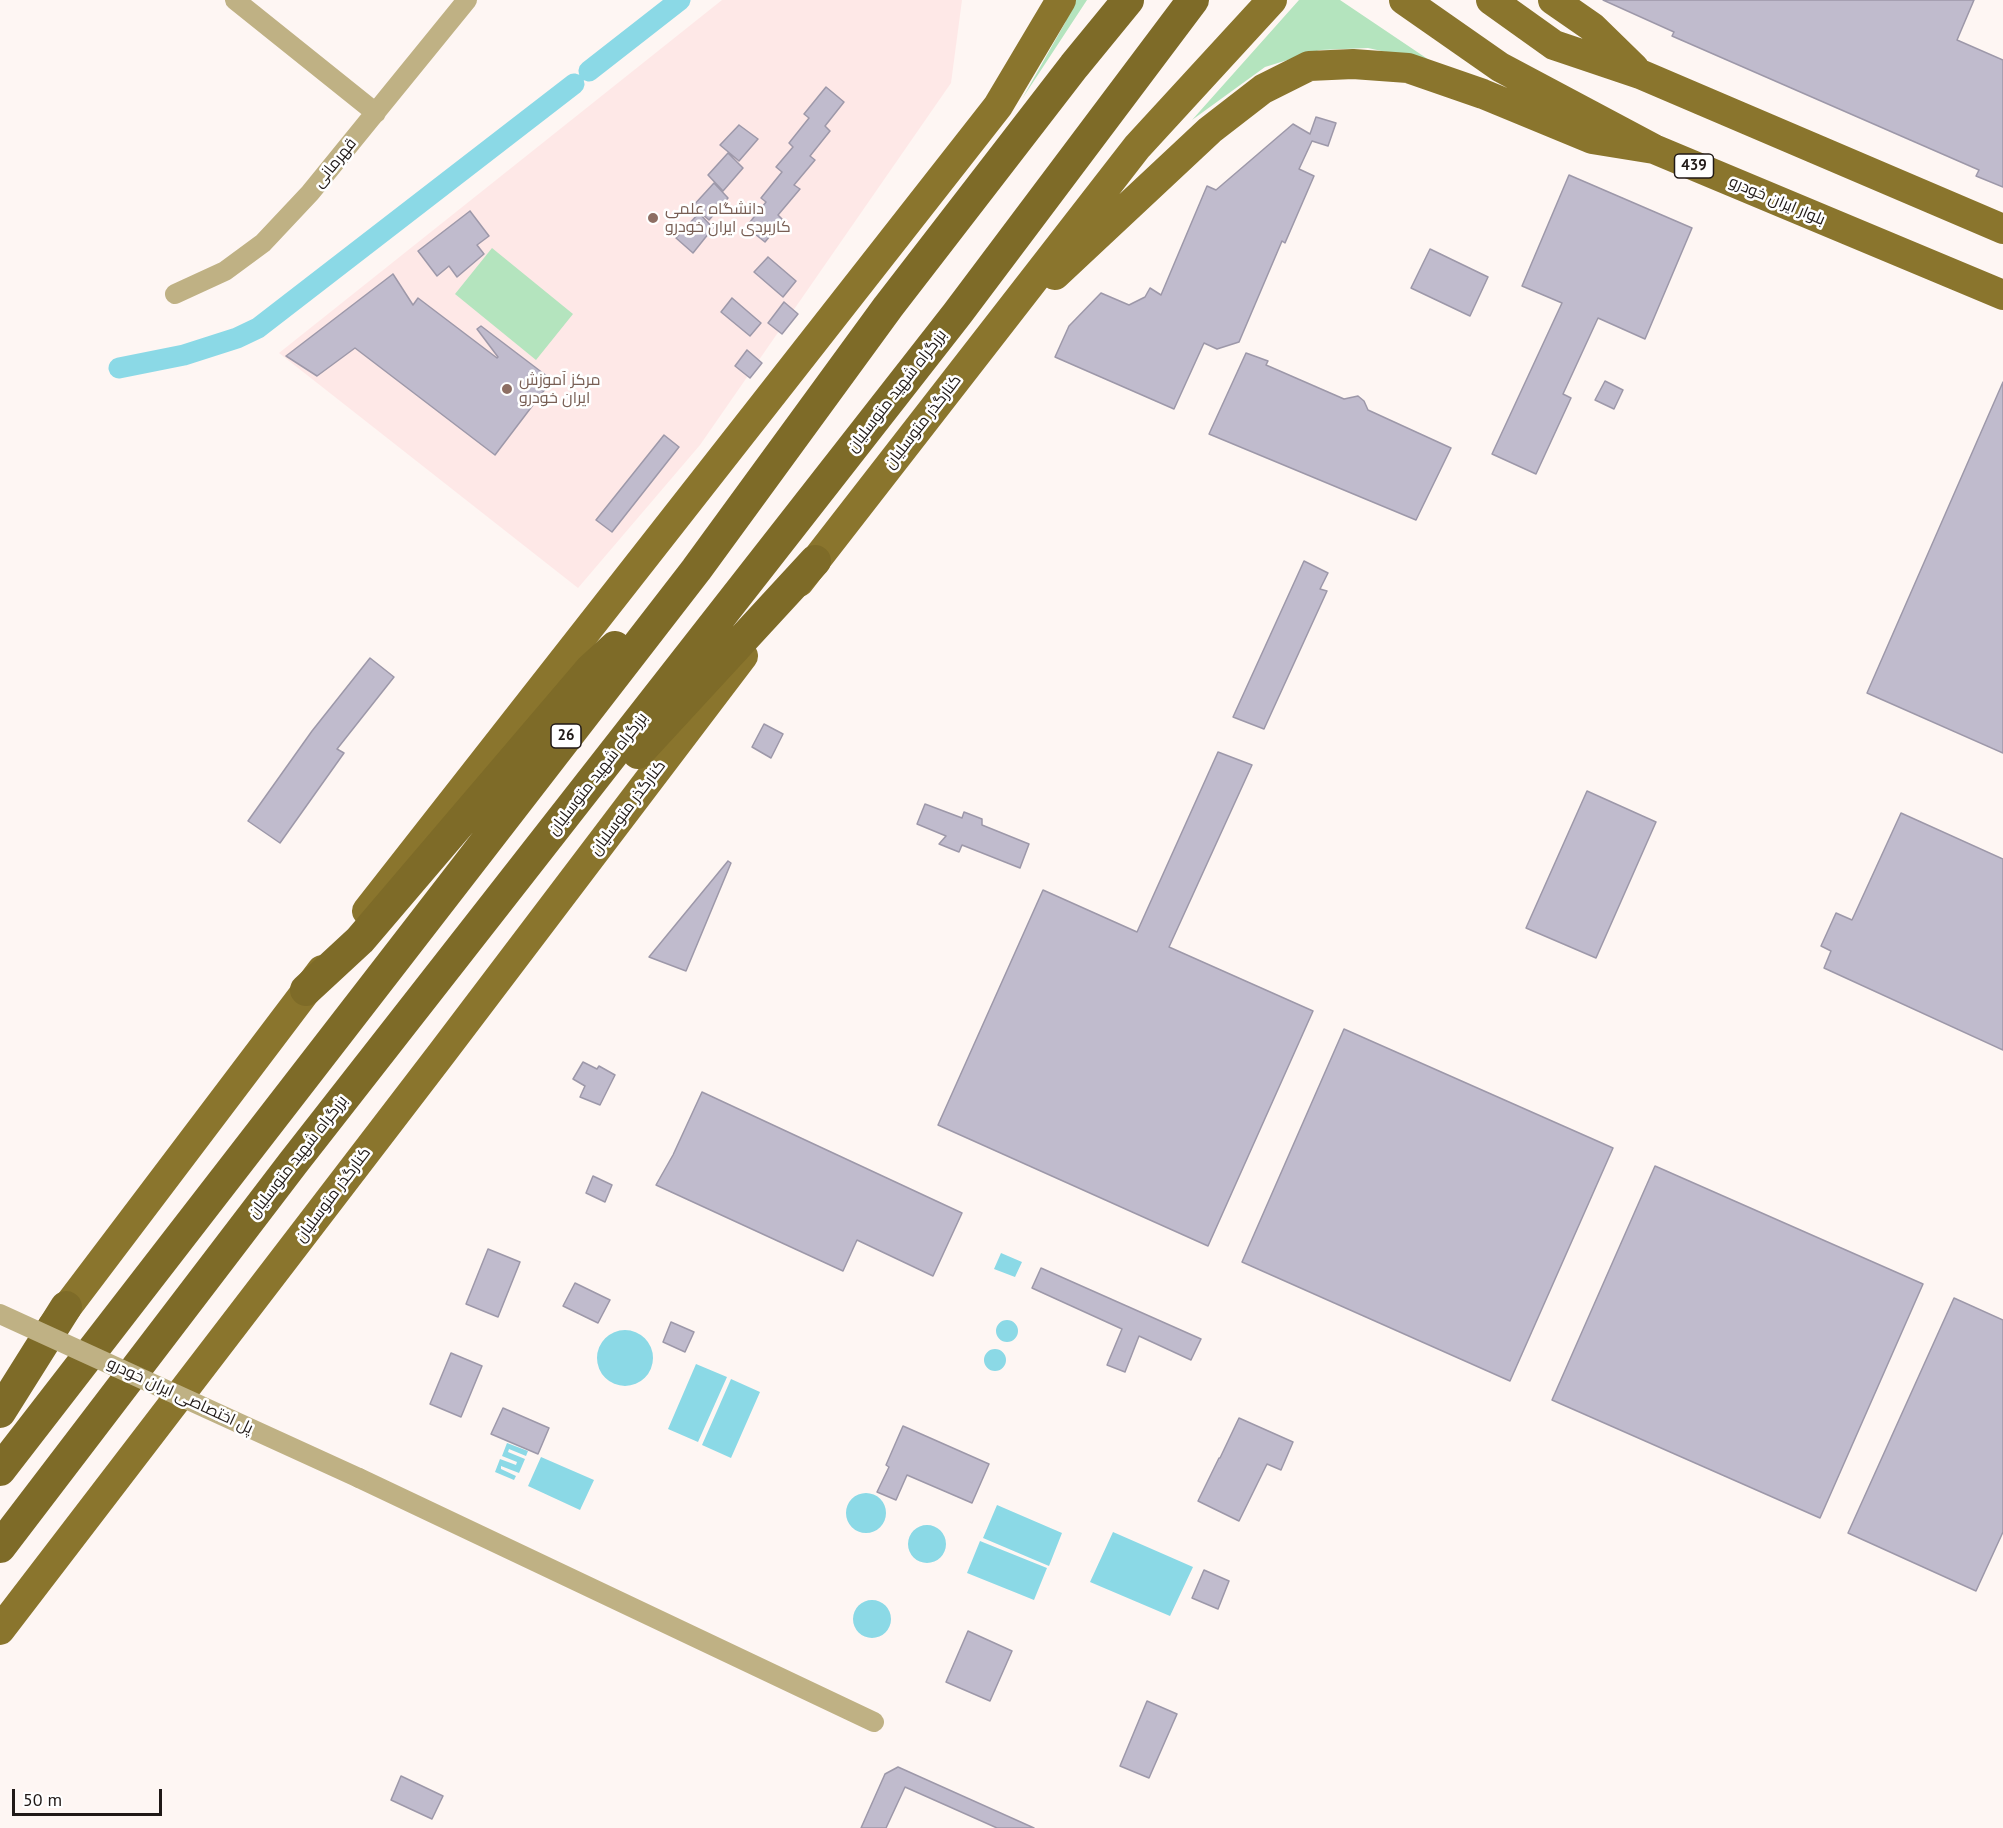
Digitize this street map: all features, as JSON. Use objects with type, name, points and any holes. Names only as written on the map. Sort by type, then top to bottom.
[{"type":"highway","name":"26","points":[[0,1470],[696,570],[888,306],[1128,0]]},
{"type":"highway","name":"بزرگراه شهید متوسلیان","points":[[0,1547],[293,1162],[957,314],[1193,0]]},
{"type":"highway","points":[[488,915],[815,561]]},
{"type":"highway","points":[[306,990],[360,940],[591,669],[696,570]]},
{"type":"highway","points":[[0,1412],[66,1307]]},
{"type":"main road","points":[[0,1395],[455,796],[743,433],[998,106],[1061,0]]},
{"type":"main road","name":"کنارگذر متوسلیان","points":[[0,1630],[991,333],[1137,147],[1272,0]]},
{"type":"main road","name":"بلوار ایران خودرو","points":[[1404,0],[1500,67],[1654,149],[2003,295]]},
{"type":"main road","points":[[1491,0],[1554,45],[1640,75],[2003,229]]},
{"type":"main road","points":[[1553,0],[1592,27],[1640,75]]},
{"type":"main road","points":[[991,333],[1210,130],[1263,89],[1309,66],[1353,64],[1408,68],[1483,94],[1592,139],[1654,149]]},
{"type":"street","points":[[235,0],[376,113]]},
{"type":"street","name":"قهرمانی","points":[[175,294],[225,271],[263,243],[310,193],[467,0]]},
{"type":"street","name":"پل اختصاصی ایران خودرو","points":[[0,1314],[359,1478],[874,1722]]},
{"type":"shaded area","name":"دانشگاه علمی کاربردی ایران خودرو","points":[[722,0],[962,0],[951,83],[700,445],[578,588],[279,353]]},
{"type":"green space","points":[[1073,0],[1087,0],[1022,99],[1065,23]]},
{"type":"green space","points":[[1299,0],[1340,0],[1447,72],[1409,57],[1368,48],[1320,50],[1265,67],[1192,120]]},
{"type":"green space","points":[[492,248],[573,314],[536,360],[455,294]]},
{"type":"water","points":[[1001,1253],[1022,1262],[1015,1277],[994,1269]]},
{"type":"water","points":[[1007,1320],[1015,1323],[1018,1331],[1015,1339],[1007,1342],[999,1339],[996,1331],[999,1323]]},
{"type":"water","points":[[619,1330],[631,1330],[641,1334],[649,1342],[653,1358],[649,1374],[641,1382],[631,1386],[619,1386],[609,1382],[601,1374],[597,1364],[597,1352],[601,1342],[609,1334]]},
{"type":"water","points":[[995,1349],[1003,1352],[1006,1360],[1003,1368],[995,1371],[987,1368],[984,1360],[987,1352]]},
{"type":"water","points":[[696,1364],[727,1377],[698,1442],[668,1429]]},
{"type":"water","points":[[731,1379],[760,1392],[731,1458],[702,1445]]},
{"type":"water","points":[[507,1443],[528,1451],[526,1456],[509,1449],[508,1452],[525,1459],[519,1473],[501,1466],[501,1469],[516,1476],[514,1480],[495,1472],[500,1459],[516,1465],[517,1462],[502,1456]]},
{"type":"water","points":[[541,1457],[594,1480],[580,1510],[528,1486]]},
{"type":"water","points":[[866,1493],[880,1499],[886,1513],[880,1527],[866,1533],[852,1527],[846,1513],[852,1499]]},
{"type":"water","points":[[997,1505],[1062,1533],[1049,1566],[983,1538]]},
{"type":"water","points":[[927,1525],[934,1526],[940,1531],[945,1537],[945,1551],[940,1557],[934,1562],[927,1563],[920,1562],[914,1557],[909,1551],[908,1544],[909,1537],[914,1531],[920,1526]]},
{"type":"water","points":[[1113,1532],[1193,1567],[1170,1616],[1090,1582]]},
{"type":"water","points":[[980,1541],[1047,1568],[1034,1600],[967,1573]]},
{"type":"water","points":[[872,1600],[885,1606],[891,1619],[885,1632],[872,1638],[859,1632],[853,1619],[859,1606]]},
{"type":"building","points":[[1603,0],[1974,0],[1957,40],[2003,60],[2003,187],[1976,176],[1979,170],[1672,36],[1674,32]]},
{"type":"building","points":[[826,87],[844,102],[825,126],[830,131],[810,156],[815,160],[794,185],[800,189],[778,215],[783,220],[765,242],[746,227],[766,202],[761,198],[782,172],[776,167],[793,147],[789,143],[809,118],[804,114]]},
{"type":"building","points":[[1316,117],[1336,123],[1328,146],[1312,141],[1299,169],[1314,176],[1285,243],[1282,241],[1239,342],[1217,349],[1204,343],[1174,409],[1055,357],[1069,326],[1101,293],[1129,305],[1145,297],[1150,288],[1161,295],[1207,186],[1216,190],[1293,124],[1310,134]]},
{"type":"building","points":[[739,125],[758,139],[739,161],[720,145]]},
{"type":"building","points":[[728,153],[743,168],[723,191],[708,175]]},
{"type":"building","points":[[1569,175],[1692,228],[1645,339],[1598,318],[1563,394],[1571,398],[1536,474],[1492,454],[1562,303],[1522,286]]},
{"type":"building","points":[[714,183],[728,198],[709,220],[693,206]]},
{"type":"building","points":[[470,211],[489,236],[477,245],[484,254],[457,277],[449,266],[437,276],[418,251]]},
{"type":"building","points":[[699,213],[713,228],[693,253],[676,238]]},
{"type":"building","points":[[1430,249],[1488,277],[1470,316],[1411,288]]},
{"type":"building","points":[[768,257],[796,281],[783,297],[754,272]]},
{"type":"building","points":[[393,274],[413,305],[418,298],[497,358],[477,329],[481,326],[552,380],[495,455],[355,348],[317,376],[286,356]]},
{"type":"building","points":[[732,298],[761,323],[750,336],[721,312]]},
{"type":"building","points":[[784,302],[798,314],[782,334],[768,323]]},
{"type":"building","points":[[747,350],[762,363],[750,378],[735,366]]},
{"type":"building","points":[[1246,353],[1268,361],[1266,365],[1344,399],[1358,396],[1364,401],[1368,410],[1451,448],[1416,520],[1209,434]]},
{"type":"building","points":[[1605,381],[1623,390],[1614,409],[1595,400]]},
{"type":"building","points":[[2003,382],[2003,753],[1867,693]]},
{"type":"building","points":[[664,435],[679,447],[612,532],[596,520]]},
{"type":"building","points":[[1304,561],[1328,573],[1320,589],[1327,591],[1264,729],[1233,717]]},
{"type":"building","points":[[370,658],[394,677],[337,749],[344,753],[280,843],[248,821],[312,731]]},
{"type":"building","points":[[764,724],[783,734],[771,758],[752,747]]},
{"type":"building","points":[[1218,752],[1252,765],[1169,947],[1313,1011],[1208,1246],[938,1125],[1043,890],[1137,932]]},
{"type":"building","points":[[1587,791],[1656,822],[1596,958],[1526,928]]},
{"type":"building","points":[[925,804],[962,818],[964,812],[982,819],[982,825],[1029,844],[1020,868],[962,845],[959,852],[939,844],[946,836],[917,824]]},
{"type":"building","points":[[1901,813],[2003,859],[2003,1050],[1824,968],[1831,951],[1821,946],[1836,913],[1852,920]]},
{"type":"building","points":[[728,861],[731,863],[686,971],[649,957]]},
{"type":"building","points":[[1344,1029],[1613,1148],[1510,1381],[1242,1262]]},
{"type":"building","points":[[583,1062],[597,1069],[599,1066],[615,1075],[600,1105],[580,1097],[585,1086],[573,1079]]},
{"type":"building","points":[[702,1092],[962,1213],[933,1276],[857,1240],[843,1271],[656,1185],[673,1155]]},
{"type":"building","points":[[1655,1166],[1923,1284],[1820,1518],[1552,1400]]},
{"type":"building","points":[[593,1176],[612,1185],[605,1202],[586,1193]]},
{"type":"building","points":[[488,1249],[520,1262],[498,1317],[466,1304]]},
{"type":"building","points":[[1041,1268],[1201,1339],[1191,1360],[1139,1336],[1125,1372],[1107,1365],[1122,1329],[1032,1288]]},
{"type":"building","points":[[575,1283],[610,1300],[598,1323],[563,1306]]},
{"type":"building","points":[[1954,1298],[2003,1320],[2003,1532],[1976,1591],[1848,1533]]},
{"type":"building","points":[[671,1322],[694,1332],[685,1352],[663,1342]]},
{"type":"building","points":[[451,1353],[482,1366],[461,1417],[430,1404]]},
{"type":"building","points":[[503,1408],[549,1428],[538,1454],[491,1434]]},
{"type":"building","points":[[1239,1418],[1293,1442],[1281,1470],[1267,1464],[1239,1521],[1198,1501]]},
{"type":"building","points":[[903,1426],[989,1464],[972,1503],[907,1475],[896,1500],[877,1492],[889,1467],[886,1465]]},
{"type":"building","points":[[1204,1570],[1229,1581],[1218,1609],[1192,1598]]},
{"type":"building","points":[[968,1631],[1012,1651],[990,1701],[946,1682]]},
{"type":"building","points":[[1147,1701],[1177,1714],[1149,1778],[1120,1766]]},
{"type":"building","points":[[898,1767],[1034,1828],[997,1828],[905,1787],[886,1828],[861,1828],[885,1774]]},
{"type":"building","points":[[401,1776],[443,1796],[432,1819],[391,1800]]},
{"type":"waterway","points":[[589,71],[680,0]]},
{"type":"waterway","points":[[119,368],[184,355],[237,338],[258,328],[574,84]]},
{"type":"place","name":"دانشگاه علمی کاربردی ایران خودرو","points":[[653,218]]},
{"type":"place","name":"مرکز آموزش ایران خودرو","points":[[507,389]]}]
